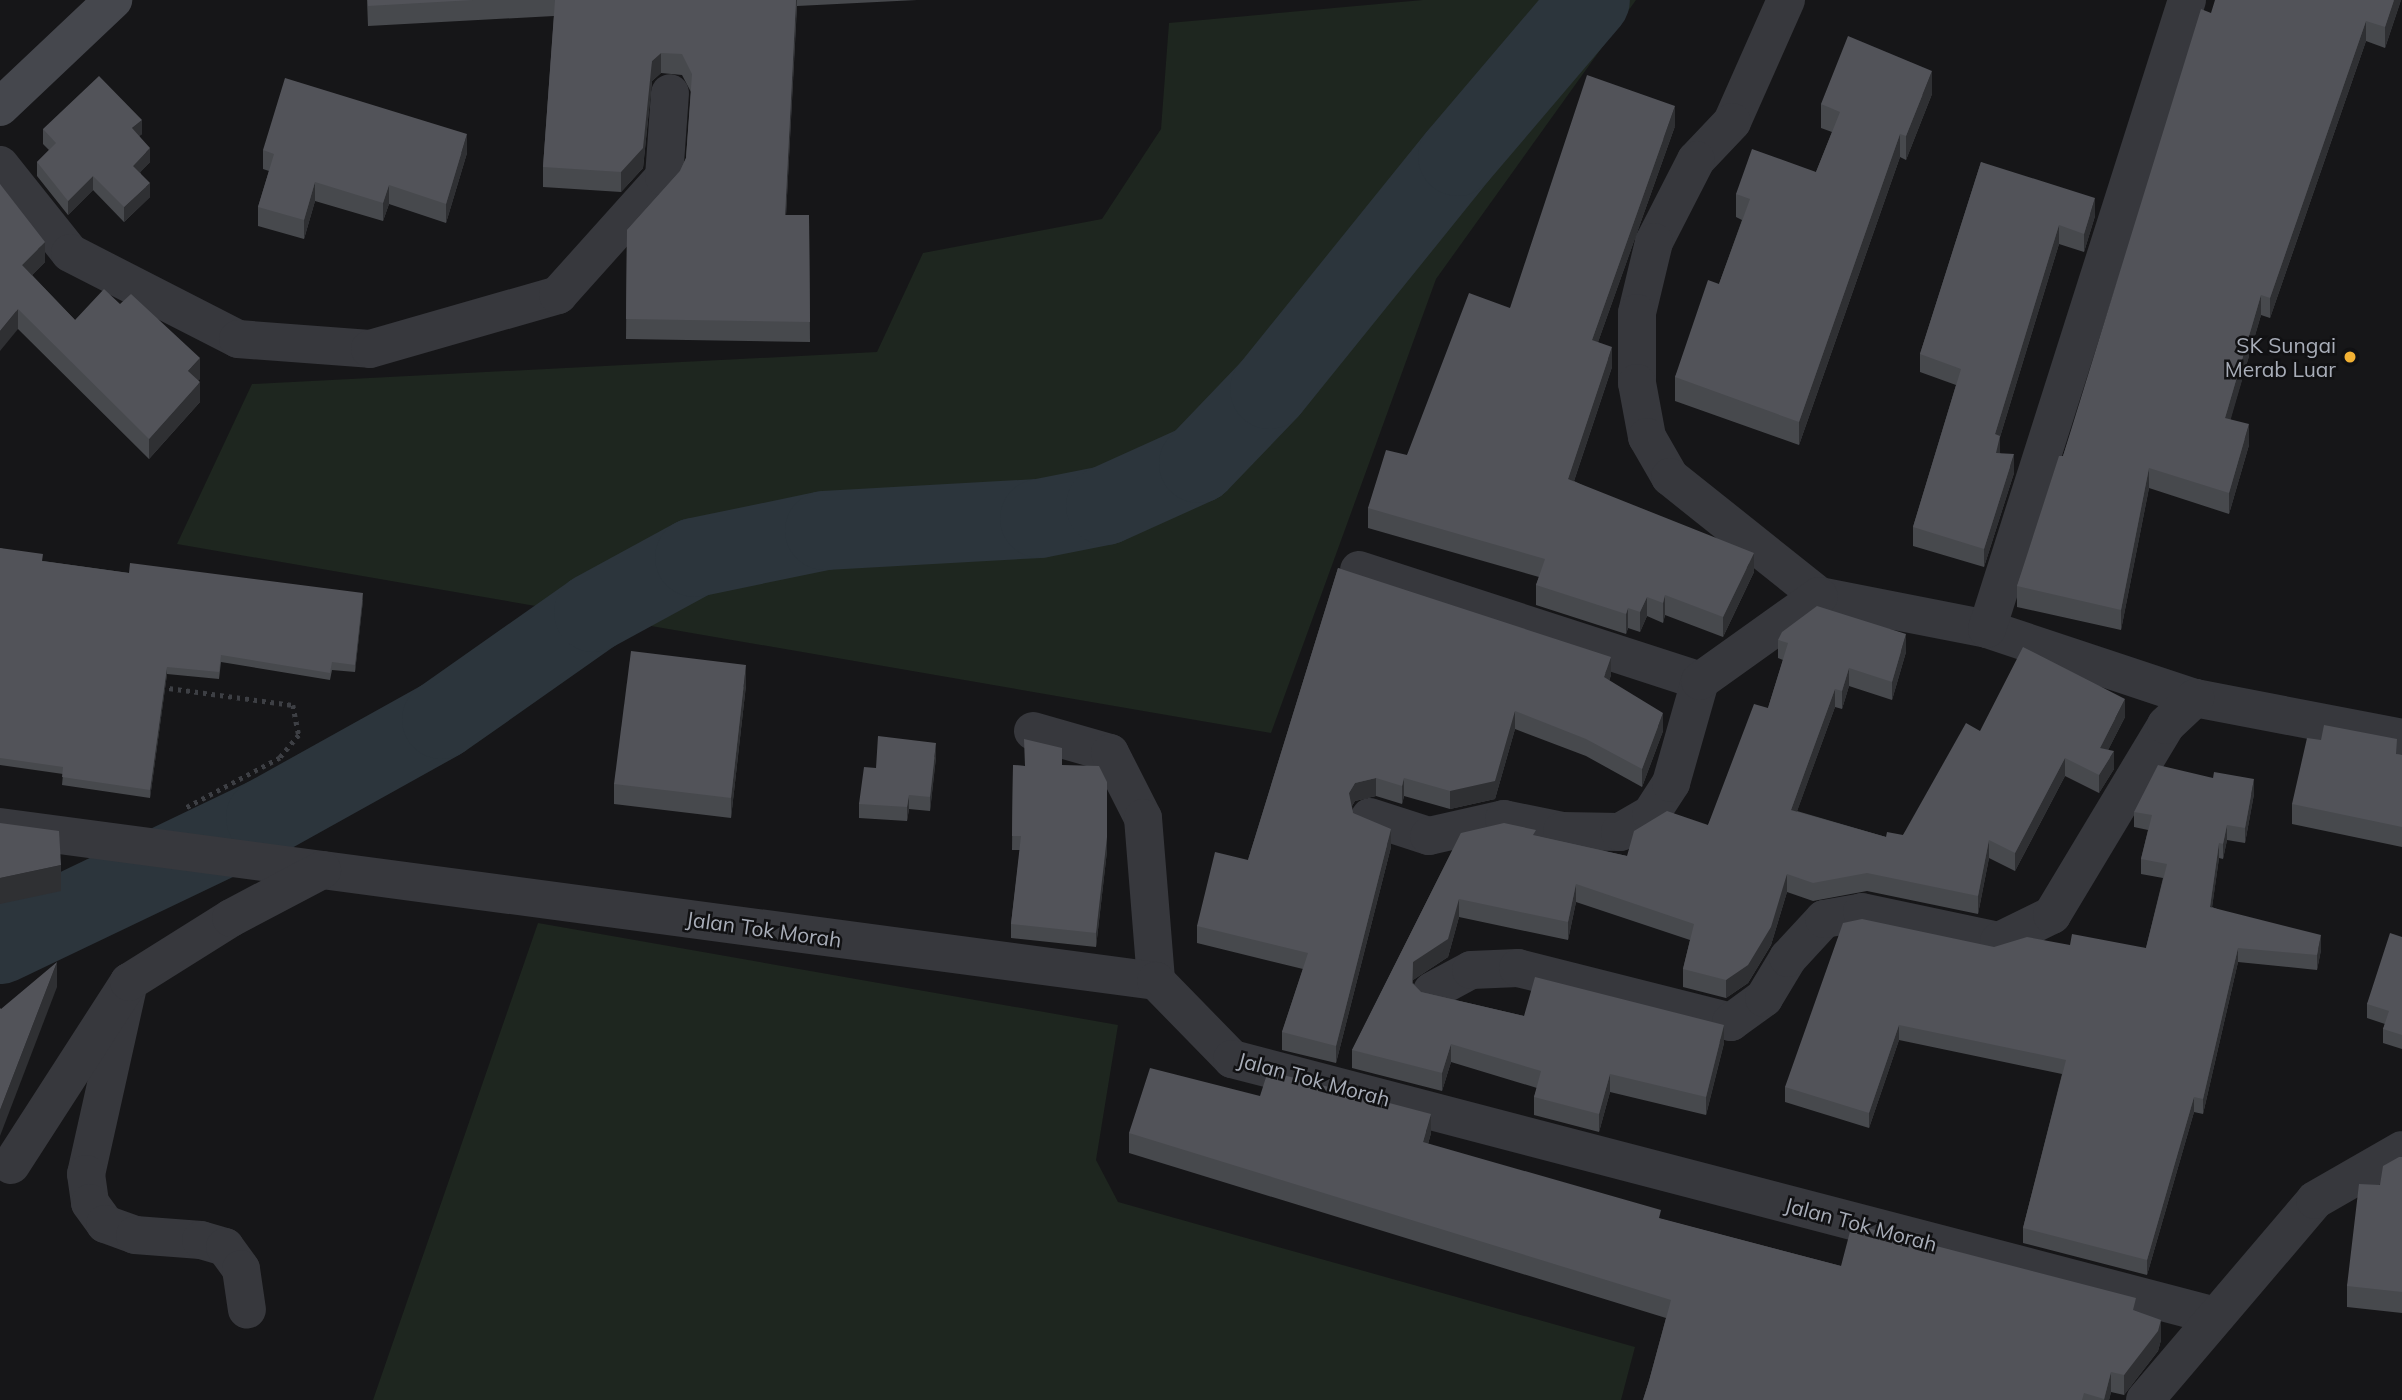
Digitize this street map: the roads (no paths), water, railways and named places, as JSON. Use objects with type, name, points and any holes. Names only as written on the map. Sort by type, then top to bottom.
[{"type":"street","points":[[0,107],[113,0]]},
{"type":"street","points":[[1786,0],[1732,122],[1696,160],[1654,242],[1637,313],[1637,383],[1647,437],[1670,477],[1819,596],[1987,629],[2195,698],[2402,738]]},
{"type":"street","points":[[1987,629],[2187,0]]},
{"type":"street","points":[[0,166],[70,253],[238,339],[370,349],[558,295],[664,177],[670,93]]},
{"type":"street","points":[[1359,569],[1700,681]]},
{"type":"street","points":[[1370,817],[1429,836],[1504,819],[1562,831],[1619,832],[1651,814],[1671,783],[1700,681],[1819,596]]},
{"type":"street","points":[[1432,991],[1471,970],[1518,968],[1731,1022],[1764,998],[1788,958],[1824,919],[1862,912],[1999,941],[2052,915],[2166,725],[2195,698]]},
{"type":"street","points":[[1033,731],[1110,753],[1143,818],[1156,981]]},
{"type":"street","name":"Jalan Tok Morah","points":[[0,827],[1156,981],[1232,1059],[2217,1316]]},
{"type":"street","points":[[11,1165],[129,982],[231,918],[323,870]]},
{"type":"street","points":[[129,982],[86,1174],[90,1203],[105,1224],[135,1235],[201,1240],[225,1247],[241,1269],[247,1310]]},
{"type":"street","points":[[2145,1400],[2315,1200],[2402,1150]]},
{"type":"waterway","points":[[0,944],[265,817],[441,719],[593,612],[694,557],[824,530],[1039,518],[1105,505],[1198,463],[1269,389],[1457,156],[1590,0]]},
{"type":"place","name":"SK Sungai Merab Luar","points":[[2350,357]]}]
